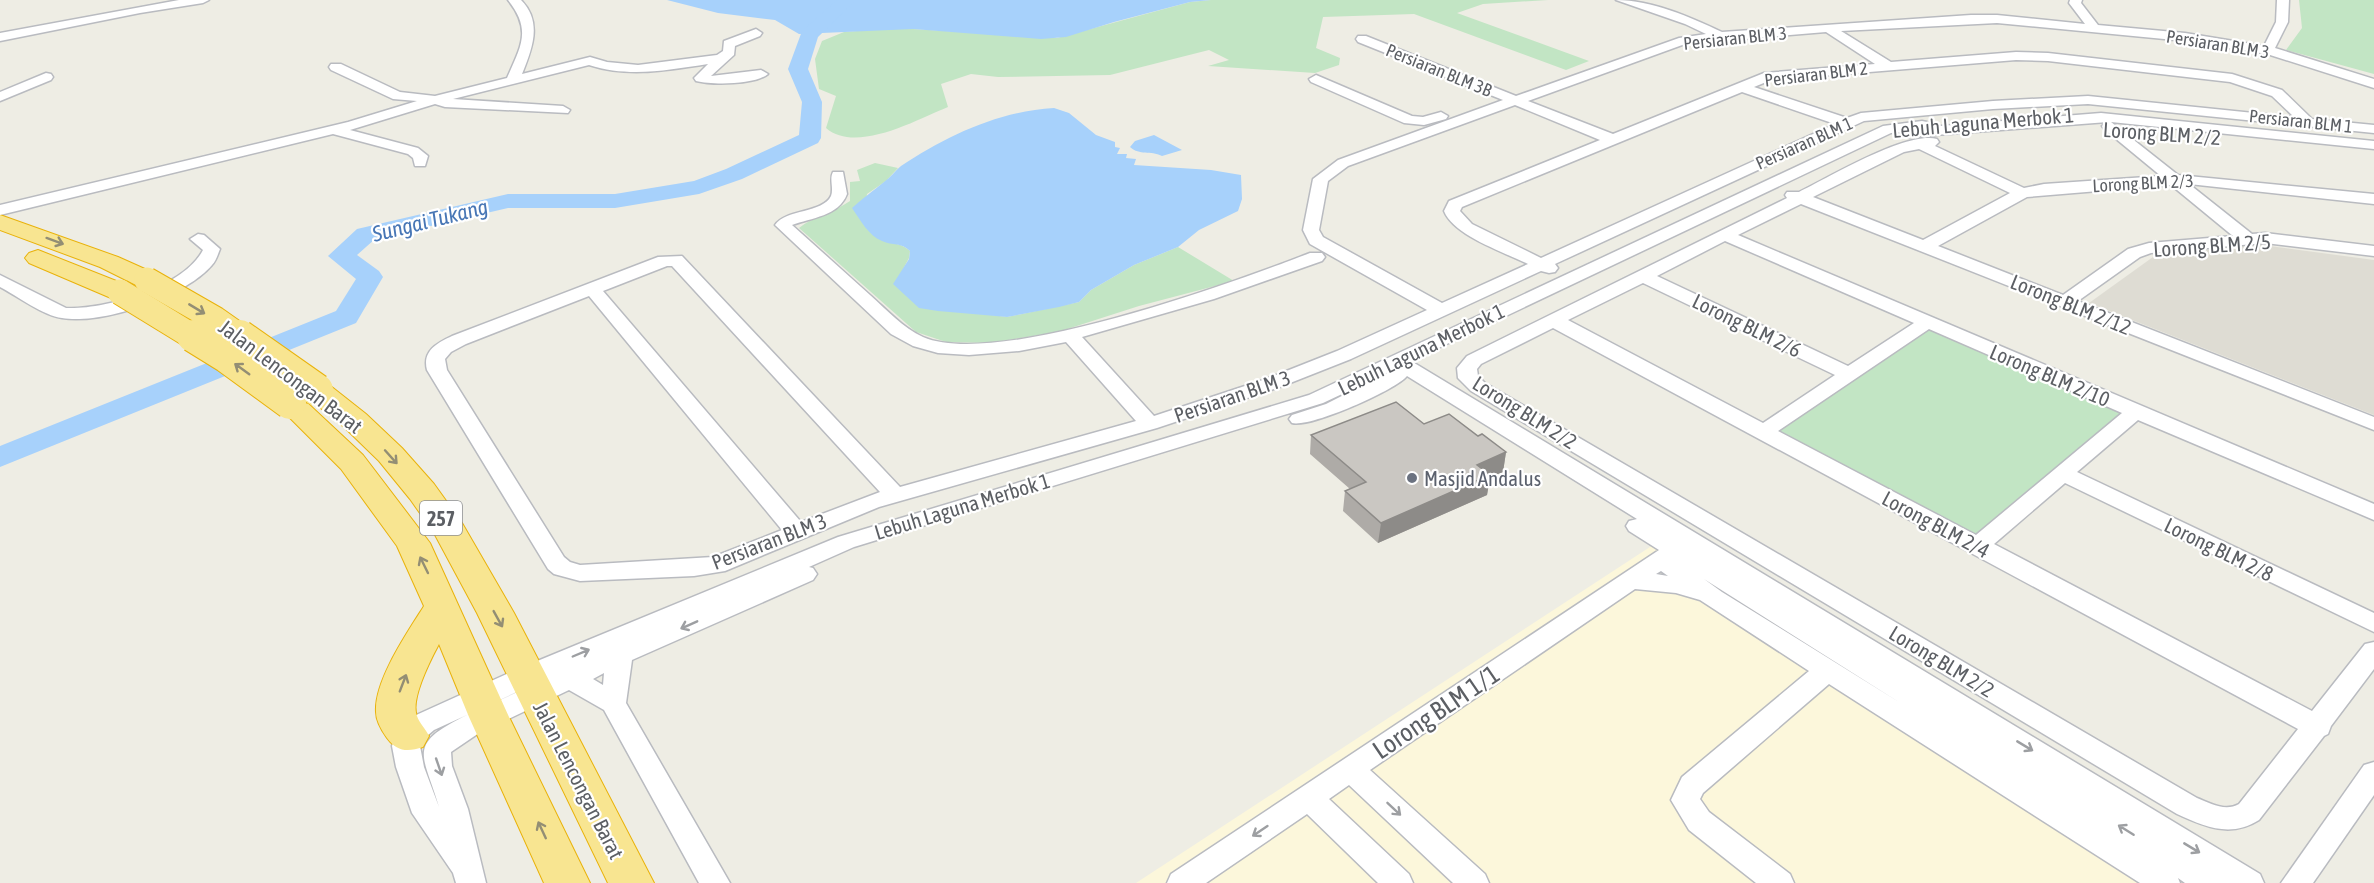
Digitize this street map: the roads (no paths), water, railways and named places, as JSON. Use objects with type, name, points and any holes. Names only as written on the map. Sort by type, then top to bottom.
[{"type":"highway","name":"Jalan Lencongan Barat","points":[[0,222],[109,262],[147,280],[232,330],[303,396],[313,423],[352,462],[413,543],[484,707],[567,883]]},
{"type":"highway","name":"Jalan Lencongan Barat","points":[[0,244],[51,262],[120,292],[219,352],[363,428],[423,493],[450,532],[544,683],[631,883]]},
{"type":"highway","points":[[409,736],[399,724],[395,708],[426,632],[442,607]]},
{"type":"street","points":[[0,37],[195,0]]},
{"type":"street","points":[[513,79],[529,32],[527,15],[514,0]]},
{"type":"street","points":[[1622,0],[1689,21],[1720,36]]},
{"type":"street","points":[[2076,0],[2075,3],[2094,28]]},
{"type":"street","points":[[2268,50],[2282,21],[2283,0]]},
{"type":"street","name":"Persiaran BLM 3","points":[[1441,310],[1316,240],[1311,230],[1319,183],[1329,171],[1354,158],[1678,43],[1720,36],[1978,18],[2186,37],[2268,50],[2318,64],[2374,84]]},
{"type":"street","points":[[1829,29],[1888,66]]},
{"type":"street","points":[[756,33],[730,43],[728,45],[730,52],[701,78],[716,81],[761,74]]},
{"type":"street","name":"Persiaran BLM 3B","points":[[1362,39],[1612,139]]},
{"type":"street","name":"Persiaran BLM 2","points":[[1575,281],[1466,227],[1455,218],[1453,207],[1460,202],[1612,139],[1741,87],[1777,75],[2038,57],[2212,74],[2242,80],[2277,93],[2308,122]]},
{"type":"street","points":[[0,210],[352,125],[434,100],[590,61],[605,67],[630,69],[721,58]]},
{"type":"street","points":[[336,67],[390,94],[445,103],[563,110]]},
{"type":"street","points":[[1316,79],[1400,117],[1420,122],[1572,72]]},
{"type":"street","points":[[0,97],[46,77]]},
{"type":"street","points":[[1741,87],[1847,123]]},
{"type":"street","name":"Persiaran BLM 1","points":[[1540,264],[1847,123],[1869,116],[2079,100],[2374,129]]},
{"type":"street","name":"Lebuh Laguna Merbok 1","points":[[544,683],[846,542],[1306,403],[1395,368],[1773,188],[1870,136],[1888,129],[2106,112],[2372,151]]},
{"type":"street","points":[[2109,126],[2246,238]]},
{"type":"street","name":"Lorong BLM 2/2","points":[[2372,151],[2109,126],[1918,143],[1900,148],[1645,277],[1474,360],[1467,368],[1468,378],[1478,387],[2187,806],[2224,819],[2240,819],[2249,812],[2318,727],[2374,651]]},
{"type":"street","points":[[331,129],[413,151],[421,156],[420,163]]},
{"type":"street","points":[[1918,143],[2022,193]]},
{"type":"street","points":[[838,176],[839,196],[837,200],[830,206],[785,222],[783,225],[906,336],[931,346],[957,349],[1011,346],[1070,334],[1234,288],[1316,257]]},
{"type":"street","name":"Lorong BLM 2/3","points":[[1924,247],[2022,193],[2172,179],[2374,199]]},
{"type":"street","name":"Lorong BLM 2/12","points":[[1773,188],[2374,424]]},
{"type":"street","name":"Lorong BLM 2/10","points":[[1727,236],[2374,513]]},
{"type":"street","name":"Lorong BLM 2/5","points":[[2065,302],[2141,249],[2246,238],[2285,240],[2374,251]]},
{"type":"street","points":[[0,280],[62,313],[73,316],[106,311],[176,285],[191,275],[211,256],[212,249],[198,239]]},
{"type":"street","name":"Persiaran BLM 3","points":[[895,495],[676,260],[664,261],[459,340],[437,352],[435,358],[437,370],[556,563],[562,568],[580,573],[694,568],[729,561],[796,531],[895,495],[1150,424],[1310,370],[1540,264]]},
{"type":"street","name":"Lorong BLM 2/6","points":[[1645,277],[1849,374]]},
{"type":"street","points":[[592,288],[796,531]]},
{"type":"street","name":"Lorong BLM 2/4","points":[[1555,321],[2318,727]]},
{"type":"street","points":[[1763,432],[1928,322]]},
{"type":"street","points":[[1070,334],[1150,424]]},
{"type":"street","points":[[1395,368],[1675,550],[2211,883]]},
{"type":"street","name":"Lebuh Laguna Merbok 1","points":[[484,707],[620,656],[801,576],[867,550],[1028,499],[1318,414],[1344,403],[1395,368]]},
{"type":"street","points":[[1978,546],[2135,412]]},
{"type":"street","name":"Lorong BLM 2/8","points":[[2063,474],[2374,623]]},
{"type":"street","points":[[1675,550],[1713,598]]},
{"type":"street","points":[[1675,550],[2249,883]]},
{"type":"street","name":"Lorong BLM 1/1","points":[[1182,883],[1675,550]]},
{"type":"street","points":[[1630,580],[1677,585],[1713,598],[2165,883]]},
{"type":"street","points":[[620,656],[614,703],[715,883]]},
{"type":"street","points":[[1779,883],[1699,821],[1685,800],[1692,785],[1828,670]]},
{"type":"street","points":[[544,683],[614,703]]},
{"type":"street","points":[[468,875],[422,805],[406,746],[409,736],[424,723],[484,707]]},
{"type":"street","points":[[468,875],[451,801],[435,758],[439,746],[484,707]]},
{"type":"street","points":[[1351,770],[1474,883]]},
{"type":"street","points":[[2296,883],[2374,773]]},
{"type":"street","points":[[1309,798],[1398,883]]},
{"type":"water","points":[[667,0],[1211,0],[1190,2],[1066,37],[1041,39],[913,29],[799,34],[775,20],[718,13]]},
{"type":"water","points":[[1054,108],[1069,113],[1096,135],[1115,142],[1115,147],[1120,148],[1117,154],[1127,154],[1126,158],[1136,159],[1134,165],[1211,170],[1241,175],[1242,199],[1238,211],[1199,230],[1178,247],[1134,265],[1091,290],[1079,302],[1007,317],[919,308],[893,284],[909,259],[910,251],[903,246],[882,241],[873,235],[852,208],[901,166],[955,135],[1013,114]]},
{"type":"water","points":[[1154,135],[1182,150],[1162,156],[1134,150],[1130,147],[1135,141]]},
{"type":"waterway","name":"Sungai Tukang","points":[[0,457],[346,317],[370,277],[341,256],[366,234],[508,201],[615,201],[699,187],[734,174],[810,138],[812,102],[798,69],[809,35],[847,0]]},
{"type":"place","name":"Masjid Andalus","points":[[1412,478]]}]
